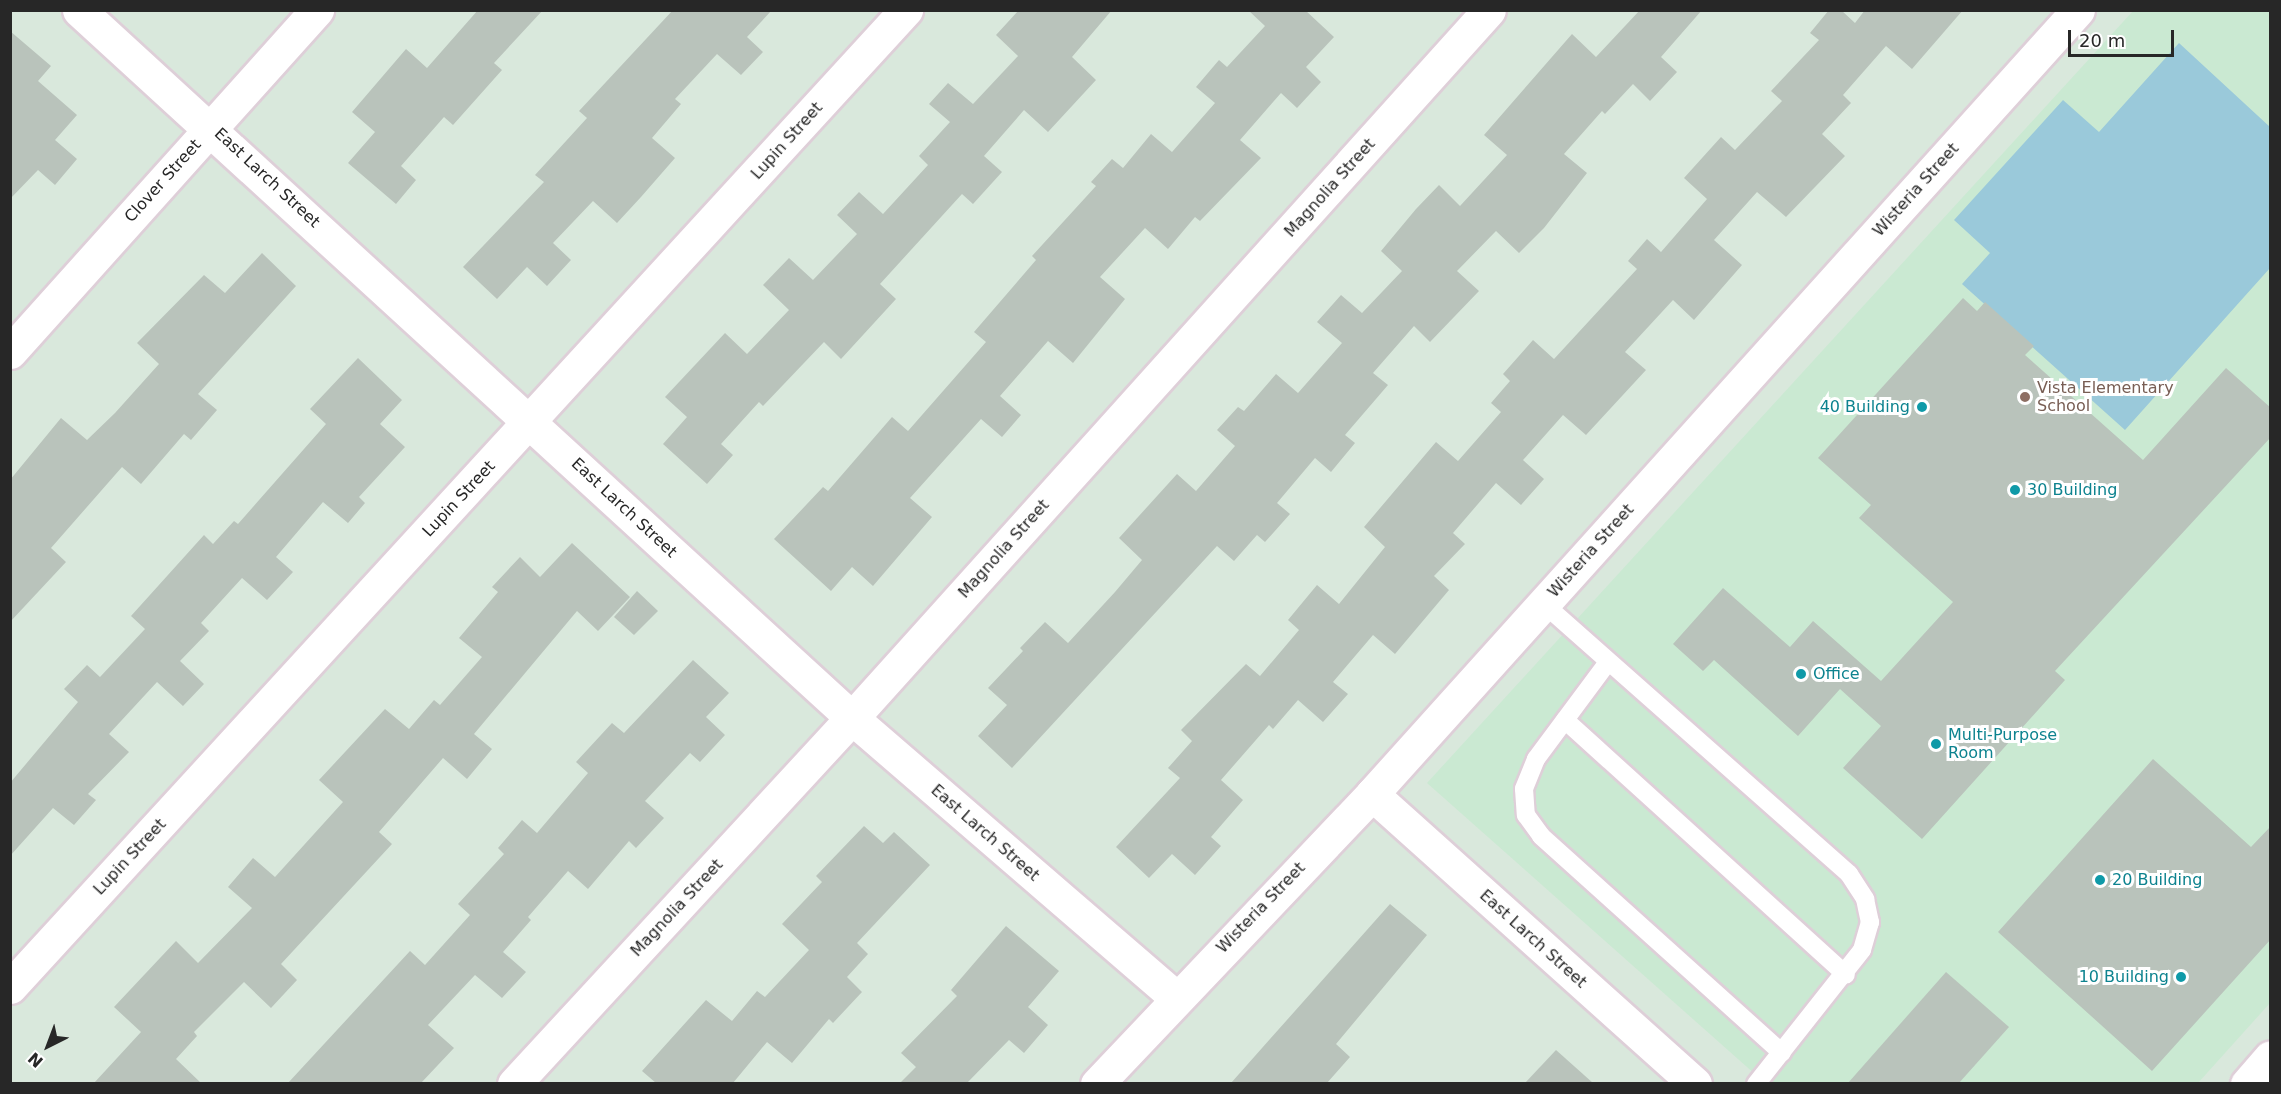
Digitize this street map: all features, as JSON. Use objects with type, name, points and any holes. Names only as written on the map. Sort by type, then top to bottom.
[{"type":"street","name":"East Larch Street","points":[[80,10],[212,126],[852,718],[1175,997]]},
{"type":"street","name":"Clover Street","points":[[10,352],[317,10]]},
{"type":"street","name":"Lupin Street","points":[[10,987],[906,10]]},
{"type":"street","name":"Magnolia Street","points":[[514,1083],[852,718],[1489,10]]},
{"type":"street","name":"Wisteria Street","points":[[1097,1083],[1175,997],[1372,794],[2078,10]]},
{"type":"street","name":"East Larch Street","points":[[1372,794],[1688,1081]]},
{"type":"street","points":[[2247,1083],[2271,1058]]},
{"type":"lane","points":[[1544,604],[1849,874],[1865,898],[1870,922],[1846,975],[1756,1083]]},
{"type":"lane","points":[[1608,662],[1536,759],[1524,789],[1526,815],[1541,836],[1782,1053]]},
{"type":"lane","points":[[1565,720],[1846,975]]},
{"type":"shaded area","name":"Vista Elementary School","points":[[2133,11],[2270,11],[2270,1003],[2198,1083],[1765,1083],[1427,783]]},
{"type":"shaded area","points":[[2179,43],[2270,127],[2270,268],[2125,430],[1962,284],[1990,253],[1954,220],[2063,100],[2099,132]]},
{"type":"building","points":[[478,10],[543,10],[494,63],[502,70],[453,125],[444,117],[401,166],[416,180],[396,204],[348,163],[375,132],[352,112],[406,49],[427,68]]},
{"type":"building","points":[[673,10],[772,10],[747,37],[763,52],[741,75],[717,54],[675,99],[681,104],[652,138],[675,158],[641,197],[617,223],[593,201],[553,243],[571,260],[547,286],[527,267],[497,299],[463,267],[544,182],[535,175],[587,118],[579,111]]},
{"type":"building","points":[[1019,10],[1112,10],[1072,57],[1096,80],[1048,132],[1024,110],[984,156],[1002,172],[973,204],[962,194],[880,284],[896,299],[841,359],[824,342],[763,406],[759,402],[721,444],[733,455],[707,484],[663,444],[687,417],[665,397],[725,333],[747,354],[789,310],[763,285],[789,258],[813,280],[857,234],[837,215],[859,192],[883,214],[928,165],[919,156],[950,122],[929,104],[948,83],[973,104],[1018,56],[996,35]]},
{"type":"building","points":[[1248,10],[1305,10],[1334,37],[1306,67],[1321,82],[1297,108],[1281,93],[1240,140],[1261,158],[1200,221],[1195,217],[1168,249],[1145,228],[1100,277],[1125,299],[1073,363],[1048,341],[1000,396],[1021,415],[1002,437],[981,419],[910,498],[932,517],[873,586],[852,567],[831,591],[774,539],[823,487],[828,491],[892,417],[908,431],[986,342],[974,332],[1036,260],[1032,256],[1096,186],[1091,182],[1112,159],[1123,168],[1151,134],[1172,152],[1215,103],[1196,87],[1219,60],[1227,67],[1265,26]]},
{"type":"building","points":[[1640,10],[1702,10],[1661,57],[1677,72],[1650,101],[1633,84],[1605,114],[1602,111],[1564,154],[1587,173],[1544,228],[1519,253],[1496,231],[1457,271],[1479,291],[1430,342],[1414,326],[1373,373],[1388,385],[1345,435],[1355,443],[1331,472],[1315,458],[1277,503],[1290,514],[1265,542],[1257,535],[1234,561],[1217,546],[1012,768],[978,736],[1007,705],[988,688],[1023,651],[1020,648],[1045,622],[1068,643],[1115,592],[1142,560],[1119,538],[1177,474],[1196,491],[1235,446],[1217,430],[1238,407],[1244,411],[1276,374],[1298,393],[1342,343],[1317,322],[1341,295],[1362,313],[1402,271],[1381,251],[1416,209],[1439,185],[1460,206],[1507,155],[1484,135],[1572,34],[1596,57]]},
{"type":"building","points":[[1829,10],[1841,10],[1855,23],[1865,10],[1963,10],[1912,69],[1886,46],[1843,95],[1851,103],[1822,134],[1845,156],[1786,217],[1757,192],[1714,240],[1742,265],[1694,320],[1673,300],[1625,352],[1646,370],[1586,435],[1563,415],[1523,460],[1544,479],[1521,505],[1496,483],[1453,533],[1465,544],[1434,576],[1449,590],[1395,654],[1373,635],[1333,682],[1348,694],[1323,722],[1298,700],[1273,729],[1269,725],[1221,780],[1243,800],[1211,837],[1221,846],[1195,875],[1172,854],[1149,878],[1116,847],[1180,778],[1168,768],[1192,741],[1181,730],[1246,664],[1260,676],[1299,630],[1288,620],[1317,585],[1339,604],[1385,547],[1364,527],[1436,442],[1458,461],[1501,412],[1491,403],[1510,381],[1503,374],[1533,340],[1554,359],[1637,269],[1628,261],[1647,239],[1661,252],[1707,199],[1684,178],[1721,137],[1735,150],[1782,101],[1771,91],[1819,40],[1810,33]]},
{"type":"building","points":[[10,31],[51,66],[38,81],[77,115],[55,140],[77,159],[55,185],[38,170],[10,199]]},
{"type":"building","points":[[262,253],[296,286],[198,394],[217,410],[191,440],[184,434],[141,484],[122,467],[51,548],[66,562],[10,622],[10,480],[61,418],[87,440],[115,413],[159,364],[137,343],[204,275],[225,293]]},
{"type":"building","points":[[1963,298],[1977,311],[1985,302],[2034,346],[2025,355],[2143,460],[2226,368],[2271,408],[2271,437],[2055,671],[2065,680],[1922,839],[1843,768],[1881,726],[1840,689],[1798,736],[1714,660],[1703,671],[1673,644],[1723,588],[1790,647],[1813,621],[1881,681],[1953,602],[1859,518],[1871,505],[1818,458]]},
{"type":"building","points":[[358,358],[402,400],[380,424],[405,447],[359,497],[365,503],[348,523],[323,502],[276,557],[293,572],[267,600],[242,578],[201,623],[209,631],[180,661],[204,684],[183,706],[157,682],[109,734],[129,752],[88,794],[96,800],[74,825],[53,808],[10,856],[10,783],[78,702],[64,689],[87,665],[100,677],[145,629],[131,616],[204,535],[213,544],[234,521],[238,524],[326,424],[310,409]]},
{"type":"building","points":[[572,543],[630,597],[598,631],[577,611],[474,734],[492,749],[467,779],[443,758],[379,832],[392,844],[281,964],[297,980],[271,1008],[244,982],[194,1032],[197,1036],[176,1059],[201,1083],[94,1083],[141,1032],[114,1007],[176,941],[198,963],[252,908],[228,887],[253,858],[275,877],[343,802],[319,780],[385,709],[409,729],[434,700],[440,705],[482,657],[459,638],[498,592],[492,587],[520,557],[540,577]]},
{"type":"building","points":[[637,591],[658,611],[634,635],[614,617]]},
{"type":"building","points":[[693,660],[729,693],[706,717],[725,735],[700,762],[690,753],[645,801],[664,818],[636,848],[629,841],[588,889],[568,871],[528,917],[531,920],[503,952],[526,972],[502,998],[475,975],[428,1025],[454,1048],[421,1083],[288,1083],[410,951],[425,965],[470,915],[458,904],[504,854],[498,848],[522,820],[537,833],[588,773],[576,762],[612,723],[624,733]]},
{"type":"building","points":[[2153,759],[2251,847],[2271,826],[2271,939],[2152,1071],[1998,932]]},
{"type":"building","points":[[864,826],[883,843],[894,832],[930,865],[857,943],[868,954],[847,977],[862,992],[833,1023],[829,1019],[792,1063],[767,1042],[733,1083],[656,1083],[642,1071],[706,1000],[732,1021],[757,991],[765,997],[809,950],[782,924],[822,882],[816,876]]},
{"type":"building","points":[[1390,904],[1427,935],[1336,1044],[1350,1057],[1327,1083],[1231,1083]]},
{"type":"building","points":[[1006,926],[1059,971],[1028,1007],[1048,1025],[1024,1053],[1009,1040],[967,1083],[900,1083],[916,1067],[901,1053],[957,996],[951,990]]},
{"type":"building","points":[[1946,972],[2009,1027],[1959,1083],[1848,1083]]},
{"type":"building","points":[[1556,1050],[1593,1083],[1525,1083]]},
{"type":"place","name":"Vista Elementary School","points":[[2025,397]]},
{"type":"place","name":"40 Building","points":[[1922,407]]},
{"type":"place","name":"30 Building","points":[[2015,490]]},
{"type":"place","name":"Office","points":[[1801,674]]},
{"type":"place","name":"Multi-Purpose Room","points":[[1936,744]]},
{"type":"place","name":"20 Building","points":[[2100,880]]},
{"type":"place","name":"10 Building","points":[[2181,977]]}]
